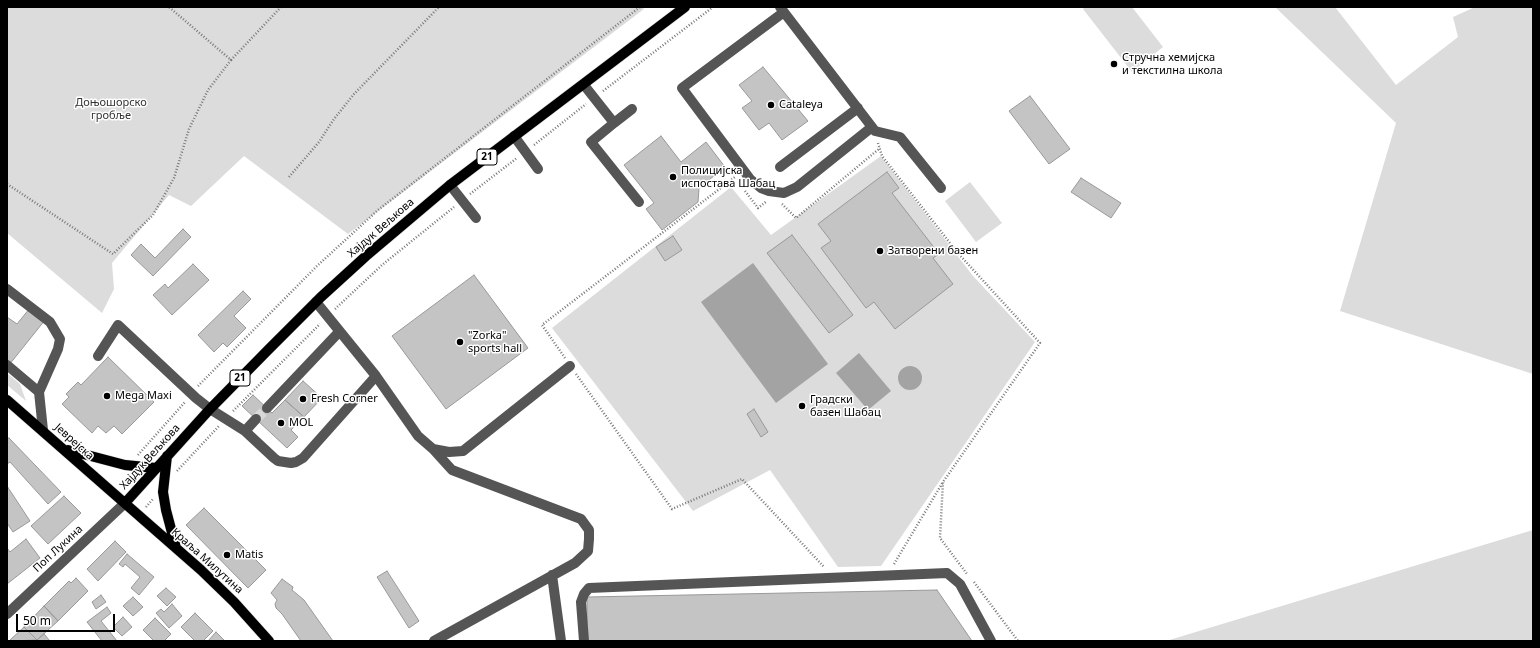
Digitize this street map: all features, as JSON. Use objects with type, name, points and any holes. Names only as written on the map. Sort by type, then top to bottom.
[{"type":"main road","name":"Хајдук Вељкова","points":[[125,503],[210,409],[316,302],[382,241],[450,185],[685,7]]},
{"type":"main road","name":"Јеврејска","points":[[7,400],[125,503]]},
{"type":"main road","points":[[64,449],[129,466],[156,468]]},
{"type":"main road","points":[[167,456],[163,488],[166,510],[176,548]]},
{"type":"main road","name":"Краља Милутина","points":[[125,503],[234,602],[269,641]]},
{"type":"street","points":[[874,129],[797,187],[784,193],[769,191],[761,188],[750,179],[682,88],[782,10],[874,129],[900,137],[941,188]]},
{"type":"street","points":[[584,85],[614,123]]},
{"type":"street","points":[[780,167],[858,108]]},
{"type":"street","points":[[632,109],[591,142],[639,202]]},
{"type":"street","points":[[514,136],[538,169]]},
{"type":"street","points":[[450,185],[476,218]]},
{"type":"street","points":[[7,289],[50,322],[60,339],[58,349],[40,392],[43,430]]},
{"type":"street","points":[[316,302],[376,376],[418,436],[433,448],[452,470],[581,519],[589,530],[588,551],[576,563],[434,641]]},
{"type":"street","points":[[98,356],[118,325],[210,409],[245,431],[274,458],[285,462],[296,462],[303,458],[376,376]]},
{"type":"street","points":[[267,408],[339,332]]},
{"type":"street","points":[[7,365],[40,392]]},
{"type":"street","points":[[433,448],[449,452],[463,451],[570,366]]},
{"type":"street","points":[[245,431],[256,419]]},
{"type":"street","name":"Поп Лукина","points":[[7,614],[125,503]]},
{"type":"street","points":[[584,641],[581,602],[584,594],[589,588],[947,573],[960,584],[991,641]]},
{"type":"street","points":[[552,575],[561,641]]},
{"type":"path","points":[[169,7],[231,60]]},
{"type":"path","points":[[7,184],[113,254],[153,215],[174,178],[189,129],[208,90],[231,60],[281,7]]},
{"type":"path","points":[[289,178],[319,142],[334,119],[354,94],[439,7]]},
{"type":"path","points":[[129,466],[192,394],[258,324],[311,271],[378,210],[640,7]]},
{"type":"path","points":[[177,472],[226,419],[327,316],[382,265],[462,200],[713,7]]},
{"type":"path","points":[[874,129],[882,156],[958,252],[1040,343],[943,482],[906,547],[893,566]]},
{"type":"path","points":[[780,201],[796,218],[880,148]]},
{"type":"path","points":[[739,184],[735,177],[542,325],[672,509],[742,479],[824,567]]},
{"type":"path","points":[[744,190],[758,208],[769,200]]},
{"type":"path","points":[[943,482],[940,538],[968,574]]},
{"type":"path","points":[[139,515],[163,488]]},
{"type":"path","points":[[972,580],[1018,641]]},
{"type":"green space","name":"Доњошорско гробље","points":[[7,7],[643,7],[644,9],[348,234],[244,156],[191,206],[169,195],[112,263],[114,289],[102,313],[7,233]]},
{"type":"green space","points":[[1085,7],[1132,7],[1163,47],[1132,72],[1083,9]]},
{"type":"green space","points":[[1275,7],[1335,7],[1396,85],[1458,37],[1453,17],[1475,7],[1533,7],[1533,374],[1340,311],[1396,123]]},
{"type":"green space","name":"Градски базен Шабац","points":[[881,156],[973,276],[1035,342],[881,566],[838,567],[770,470],[693,511],[552,328],[731,187],[771,235]]},
{"type":"green space","points":[[970,182],[1002,223],[976,242],[945,201]]},
{"type":"green space","points":[[7,373],[20,384],[26,401],[7,385]]},
{"type":"green space","points":[[1533,530],[1533,641],[1166,641]]},
{"type":"shaded area","points":[[753,263],[828,364],[776,403],[701,302]]},
{"type":"shaded area","points":[[859,353],[891,391],[868,410],[836,373]]},
{"type":"shaded area","points":[[910,366],[919,369],[922,378],[919,387],[910,390],[901,387],[898,378],[901,369]]},
{"type":"building","name":"Cataleya","points":[[763,67],[808,121],[782,140],[769,123],[759,130],[742,108],[752,101],[739,85]]},
{"type":"building","points":[[1030,96],[1070,149],[1049,164],[1009,111]]},
{"type":"building","name":"Полицијска испостава Шабац","points":[[661,136],[681,162],[706,142],[725,167],[699,188],[698,202],[662,230],[646,209],[654,203],[624,165]]},
{"type":"building","name":"Затворени базен","points":[[887,172],[899,188],[892,193],[939,254],[933,258],[953,284],[895,329],[874,302],[866,308],[821,248],[831,241],[818,224]]},
{"type":"building","points":[[1081,178],[1121,203],[1111,218],[1071,192]]},
{"type":"building","points":[[183,229],[191,237],[153,276],[131,255],[141,244],[155,258]]},
{"type":"building","points":[[792,235],[853,315],[829,333],[767,253]]},
{"type":"building","points":[[673,236],[682,250],[665,261],[656,247]]},
{"type":"building","points":[[193,264],[209,280],[172,315],[153,295],[165,284],[168,288]]},
{"type":"building","name":"\"Zorka\" sports hall","points":[[474,275],[528,348],[446,409],[392,336]]},
{"type":"building","points":[[243,291],[251,299],[234,316],[246,328],[227,347],[223,343],[214,352],[198,335]]},
{"type":"building","points":[[30,308],[45,320],[9,365],[7,363],[7,317],[17,324]]},
{"type":"building","name":"Mega Maxi","points":[[108,357],[154,402],[122,434],[114,426],[106,433],[98,426],[92,433],[62,404],[69,397],[66,394],[78,382],[81,385]]},
{"type":"building","name":"Fresh Corner","points":[[303,381],[322,398],[304,417],[285,400]]},
{"type":"building","points":[[253,395],[272,413],[285,400],[304,417],[291,430],[298,437],[287,448],[242,406]]},
{"type":"building","points":[[754,409],[768,432],[761,437],[747,414]]},
{"type":"building","points":[[9,438],[61,492],[48,504],[10,462],[7,464],[7,439]]},
{"type":"building","points":[[7,486],[30,521],[13,532],[7,523]]},
{"type":"building","points":[[64,496],[81,513],[48,544],[31,526]]},
{"type":"building","points":[[204,508],[266,570],[248,588],[186,525]]},
{"type":"building","points":[[26,539],[40,558],[7,584],[7,548],[10,552]]},
{"type":"building","points":[[115,541],[126,552],[98,581],[87,569]]},
{"type":"building","points":[[127,554],[154,577],[139,595],[131,588],[140,577],[125,564],[123,567],[119,564]]},
{"type":"building","points":[[387,571],[419,621],[409,628],[377,577]]},
{"type":"building","points":[[76,578],[88,591],[58,621],[44,606],[69,581],[71,583]]},
{"type":"building","points":[[282,579],[293,587],[292,590],[304,600],[333,641],[301,641],[276,608],[275,604],[277,600],[271,593]]},
{"type":"building","points":[[166,588],[176,597],[167,606],[157,596]]},
{"type":"building","points":[[937,590],[972,641],[587,641],[587,597]]},
{"type":"building","points":[[101,595],[106,602],[96,609],[92,602]]},
{"type":"building","points":[[133,597],[143,607],[133,616],[123,606]]},
{"type":"building","points":[[172,604],[182,616],[169,628],[156,613],[161,609],[164,612]]},
{"type":"building","points":[[44,606],[58,621],[37,640],[24,627]]},
{"type":"building","points":[[107,607],[111,613],[101,621],[117,641],[102,641],[87,622]]},
{"type":"building","points":[[195,613],[213,631],[203,641],[195,641],[181,627]]},
{"type":"building","points":[[123,617],[132,627],[122,636],[113,627]]},
{"type":"building","points":[[155,618],[171,634],[164,641],[154,641],[143,630]]},
{"type":"building","points":[[24,627],[37,640],[9,641]]},
{"type":"building","points":[[216,632],[225,641],[208,641]]},
{"type":"building","points":[[44,634],[50,641],[37,640]]},
{"type":"tunnel","points":[[256,419],[267,408]]},
{"type":"place","name":"Стручна хемијска и текстилна школа","points":[[1114,64]]},
{"type":"place","name":"Cataleya","points":[[771,105]]},
{"type":"place","name":"Полицијска испостава Шабац","points":[[673,177]]},
{"type":"place","name":"Затворени базен","points":[[880,251]]},
{"type":"place","name":"\"Zorka\" sports hall","points":[[460,342]]},
{"type":"place","name":"Mega Maxi","points":[[107,396]]},
{"type":"place","name":"Fresh Corner","points":[[303,399]]},
{"type":"place","name":"Градски базен Шабац","points":[[802,406]]},
{"type":"place","name":"MOL","points":[[281,423]]},
{"type":"place","name":"Matis","points":[[227,555]]}]
